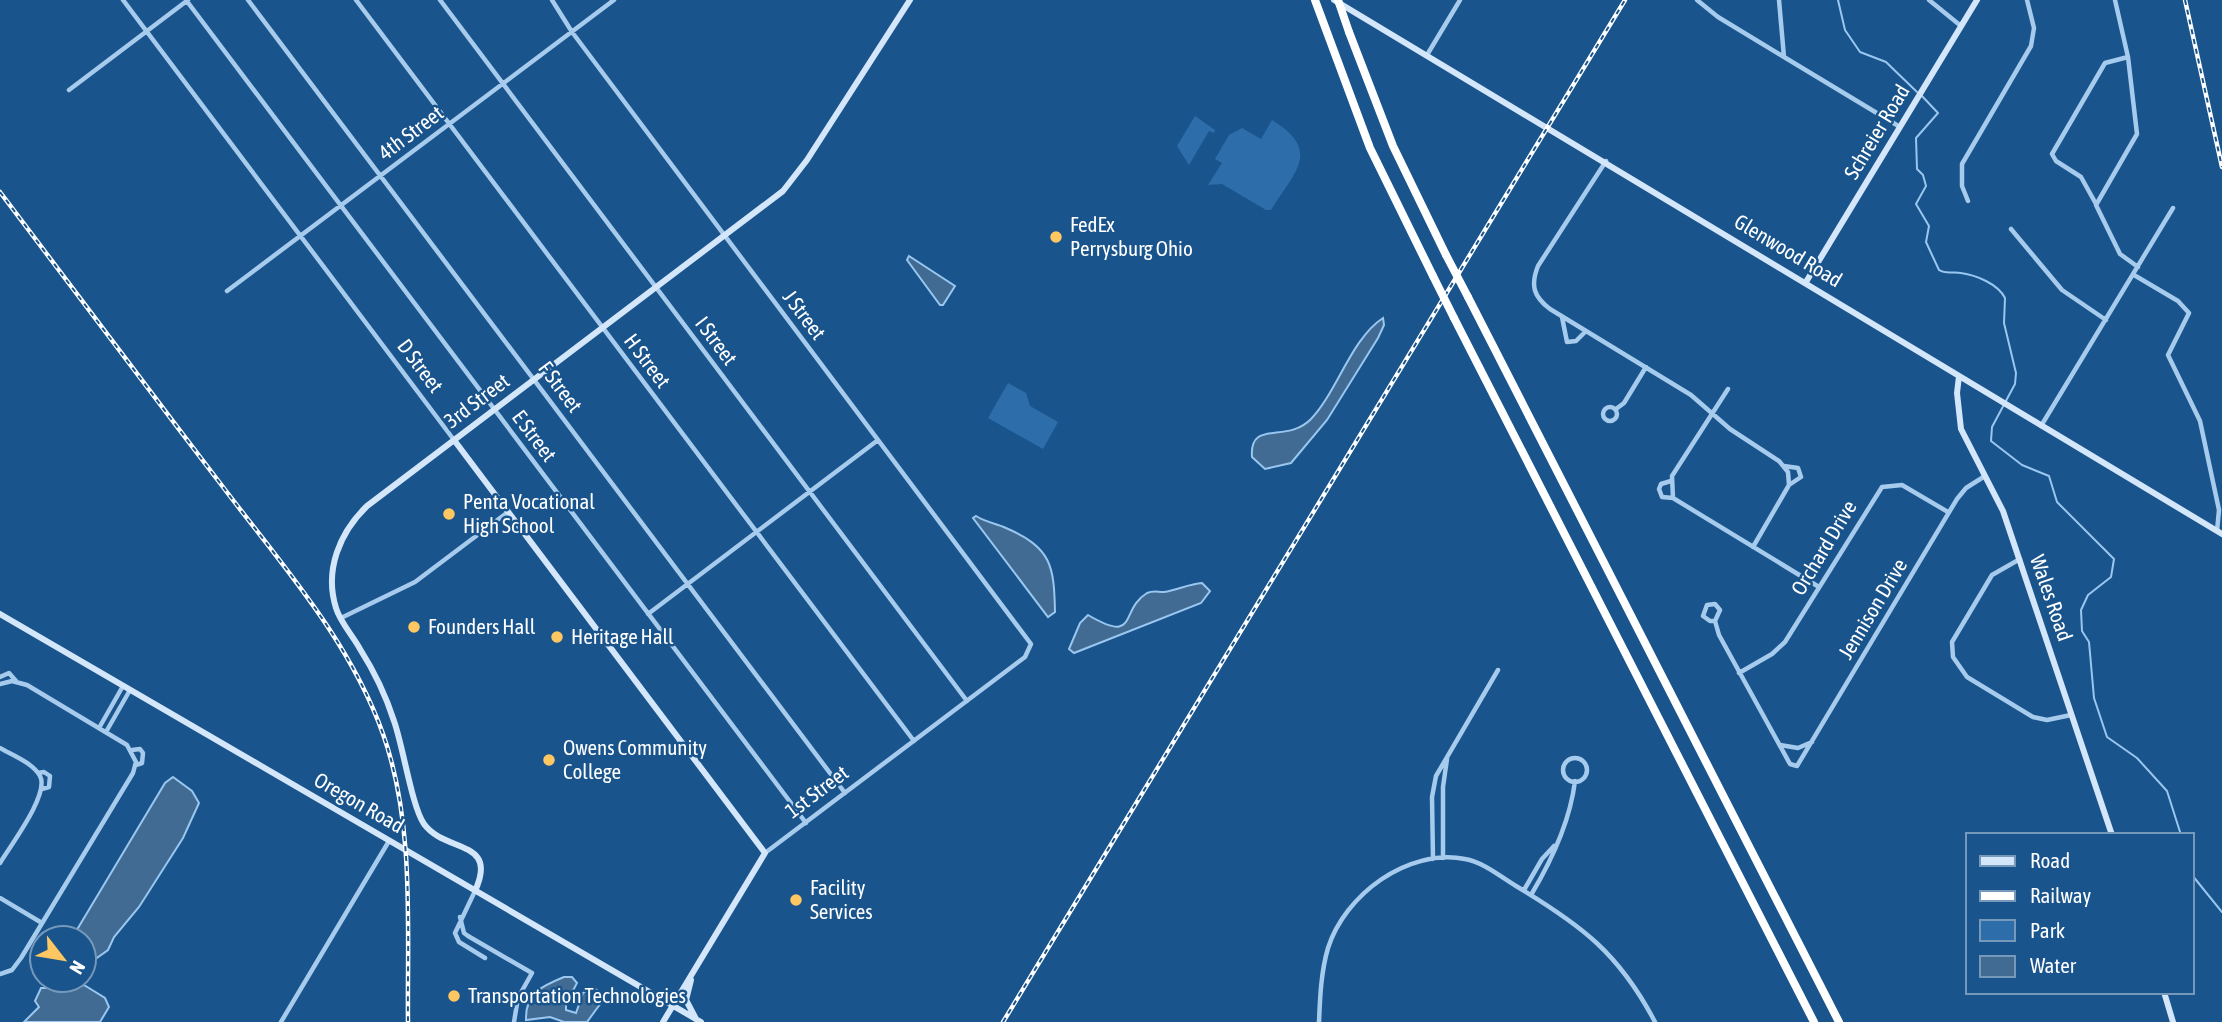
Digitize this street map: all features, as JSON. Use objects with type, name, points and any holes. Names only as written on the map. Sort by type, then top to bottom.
[{"type":"highway","points":[[1315,0],[1370,148],[1454,318],[1814,1022]]},
{"type":"highway","points":[[1336,0],[1389,136],[1446,255],[1839,1022]]},
{"type":"street","name":"D Street","points":[[123,0],[765,853]]},
{"type":"street","points":[[69,90],[187,0]]},
{"type":"street","name":"E Street","points":[[187,0],[806,823]]},
{"type":"street","name":"F Street","points":[[248,0],[845,793]]},
{"type":"street","name":"H Street","points":[[356,0],[914,741]]},
{"type":"street","name":"I Street","points":[[440,0],[967,701]]},
{"type":"street","name":"J Street","points":[[552,0],[572,32],[1023,631],[1031,649]]},
{"type":"street","name":"4th Street","points":[[227,291],[614,0]]},
{"type":"street","name":"3rd Street","points":[[475,891],[482,871],[479,858],[469,849],[437,836],[420,817],[393,718],[370,666],[341,618],[335,602],[333,571],[339,545],[348,528],[367,506],[790,184],[910,0]]},
{"type":"street","name":"Glenwood Road","points":[[1336,0],[2220,532]]},
{"type":"street","points":[[1427,55],[1460,0]]},
{"type":"street","points":[[1697,0],[1718,18],[1900,127]]},
{"type":"street","points":[[1779,0],[1784,57]]},
{"type":"street","points":[[1929,0],[1961,26]]},
{"type":"street","name":"Schreier Road","points":[[1806,282],[1977,0]]},
{"type":"street","points":[[1968,201],[1962,186],[1962,164],[2031,46],[2034,28],[2027,0]]},
{"type":"street","points":[[2096,205],[2137,139],[2127,57],[2115,0]]},
{"type":"street","points":[[2127,57],[2105,63],[2052,154],[2056,160],[2081,177],[2120,254],[2138,267]]},
{"type":"street","points":[[1606,161],[1535,273],[1533,284],[1537,297],[1561,316],[1691,396],[1784,466],[1789,475],[1789,485],[1753,547]]},
{"type":"street","points":[[2041,426],[2173,208]]},
{"type":"street","points":[[2011,229],[2062,290],[2106,320]]},
{"type":"street","points":[[2134,275],[2178,301],[2189,313],[2168,355],[2200,421],[2220,510],[2220,532]]},
{"type":"street","points":[[1561,316],[1567,342],[1576,341],[1586,331]]},
{"type":"street","points":[[1616,410],[1646,367]]},
{"type":"street","name":"Wales Road","points":[[1959,376],[1956,393],[1960,426],[2003,510],[2111,833]]},
{"type":"street","points":[[1673,498],[1671,481],[1728,389]]},
{"type":"street","points":[[648,614],[878,440]]},
{"type":"street","points":[[1784,466],[1795,466],[1801,471],[1798,480],[1789,485]]},
{"type":"street","name":"Jennison Drive","points":[[1779,744],[1790,764],[1795,766],[1948,512],[1961,493],[1986,476]]},
{"type":"street","points":[[1671,481],[1664,482],[1659,489],[1662,497],[1673,498],[1819,587]]},
{"type":"street","name":"Orchard Drive","points":[[1739,673],[1772,654],[1785,642],[1882,487],[1902,485],[1948,512]]},
{"type":"street","points":[[341,618],[415,582],[508,511]]},
{"type":"street","points":[[2020,559],[1992,575],[1952,642],[1953,657],[1967,677],[2033,717],[2047,720],[2072,715]]},
{"type":"street","points":[[1715,621],[1703,616],[1707,605],[1715,604],[1720,610],[1715,621],[1719,635],[1779,744],[1798,747],[1812,741]]},
{"type":"street","name":"Oregon Road","points":[[0,614],[699,1021]]},
{"type":"street","name":"1st Street","points":[[663,1022],[765,853],[1025,657],[1031,649]]},
{"type":"street","points":[[1438,859],[1434,786],[1450,751],[1498,670]]},
{"type":"street","points":[[0,677],[9,673],[17,681],[132,750],[140,749],[144,753],[142,763],[136,765],[14,967],[0,974]]},
{"type":"street","points":[[0,684],[17,681]]},
{"type":"street","points":[[99,728],[127,688]]},
{"type":"street","points":[[106,732],[127,688]]},
{"type":"street","points":[[0,748],[38,773],[42,789],[0,863]]},
{"type":"street","points":[[1438,859],[1443,787],[1450,751]]},
{"type":"street","points":[[1577,758],[1585,763],[1587,771],[1581,780],[1575,781],[1566,778],[1564,767],[1567,761],[1577,758]]},
{"type":"street","points":[[38,773],[44,772],[50,776],[49,787],[42,789]]},
{"type":"street","points":[[1531,895],[1551,862],[1570,808],[1575,781]]},
{"type":"street","points":[[281,1022],[389,841]]},
{"type":"street","points":[[1523,890],[1542,859],[1555,846]]},
{"type":"street","points":[[1319,1022],[1325,958],[1348,909],[1365,891],[1387,876],[1410,865],[1438,859],[1471,860],[1576,922],[1608,951],[1629,977],[1655,1022]]},
{"type":"street","points":[[475,891],[460,917],[457,939],[485,958]]},
{"type":"street","points":[[0,898],[42,923]]},
{"type":"street","points":[[460,917],[464,933],[532,974],[518,998],[514,1022]]},
{"type":"street","points":[[692,976],[686,1000],[699,1021]]},
{"type":"street","points":[[2165,994],[2173,1022]]},
{"type":"green space","points":[[1195,116],[1215,130],[1214,133],[1209,131],[1189,165],[1177,146]]},
{"type":"green space","points":[[1272,120],[1287,131],[1300,152],[1295,173],[1271,210],[1266,210],[1222,184],[1208,185],[1222,163],[1215,159],[1229,135],[1242,128],[1261,139]]},
{"type":"green space","points":[[1008,383],[1026,393],[1030,406],[1058,422],[1043,449],[988,418]]},
{"type":"water","points":[[909,256],[955,286],[943,305],[940,305],[907,260]]},
{"type":"water","points":[[1383,318],[1384,325],[1378,338],[1327,420],[1291,463],[1265,469],[1252,457],[1253,445],[1257,439],[1263,435],[1291,430],[1311,419],[1329,395],[1362,339]]},
{"type":"water","points":[[976,516],[1021,535],[1041,551],[1051,570],[1055,612],[1048,617],[973,518]]},
{"type":"water","points":[[1202,583],[1210,591],[1201,603],[1074,653],[1069,649],[1080,623],[1088,615],[1115,627],[1122,626],[1139,600],[1147,593]]},
{"type":"water","points":[[173,777],[192,791],[199,803],[183,838],[139,907],[114,937],[108,950],[98,957],[98,924],[80,924],[165,783]]},
{"type":"water","points":[[564,977],[572,977],[577,983],[566,1004],[566,1010],[576,1013],[583,993],[592,987],[606,996],[587,1022],[564,1022],[550,1017],[526,1020],[528,1003],[536,992]]},
{"type":"water","points":[[38,994],[98,994],[105,998],[109,1007],[100,1022],[24,1022],[39,1007],[35,1001]]},
{"type":"waterway","points":[[1838,0],[1845,30],[1860,52],[1886,62],[1917,92]]},
{"type":"waterway","points":[[1921,95],[1938,113],[1916,138],[1917,169],[1923,175],[1926,186],[1916,204],[1929,226],[1926,242],[1939,270],[1980,278],[1992,284],[2005,298],[2004,323],[2016,373],[2015,384],[1992,427],[1991,441],[2022,465],[2049,476],[2057,502],[2114,559],[2111,577],[2088,595],[2081,610],[2082,631],[2089,642],[2094,698],[2107,737],[2137,758],[2167,791],[2180,833]]},
{"type":"waterway","points":[[2194,877],[2222,912]]},
{"type":"railway","points":[[1003,1022],[1625,0]]},
{"type":"railway","points":[[2185,0],[2222,167]]},
{"type":"railway","points":[[0,192],[313,605],[352,667],[369,700],[393,768],[405,840],[408,1022]]},
{"type":"place","name":"FedEx Perrysburg Ohio","points":[[1056,237]]},
{"type":"place","name":"Penta Vocational High School","points":[[449,514]]},
{"type":"place","name":"Founders Hall","points":[[414,627]]},
{"type":"place","name":"Heritage Hall","points":[[557,637]]},
{"type":"place","name":"Owens Community College","points":[[549,760]]},
{"type":"place","name":"Facility Services","points":[[796,900]]},
{"type":"place","name":"Transportation Technologies","points":[[454,996]]}]
